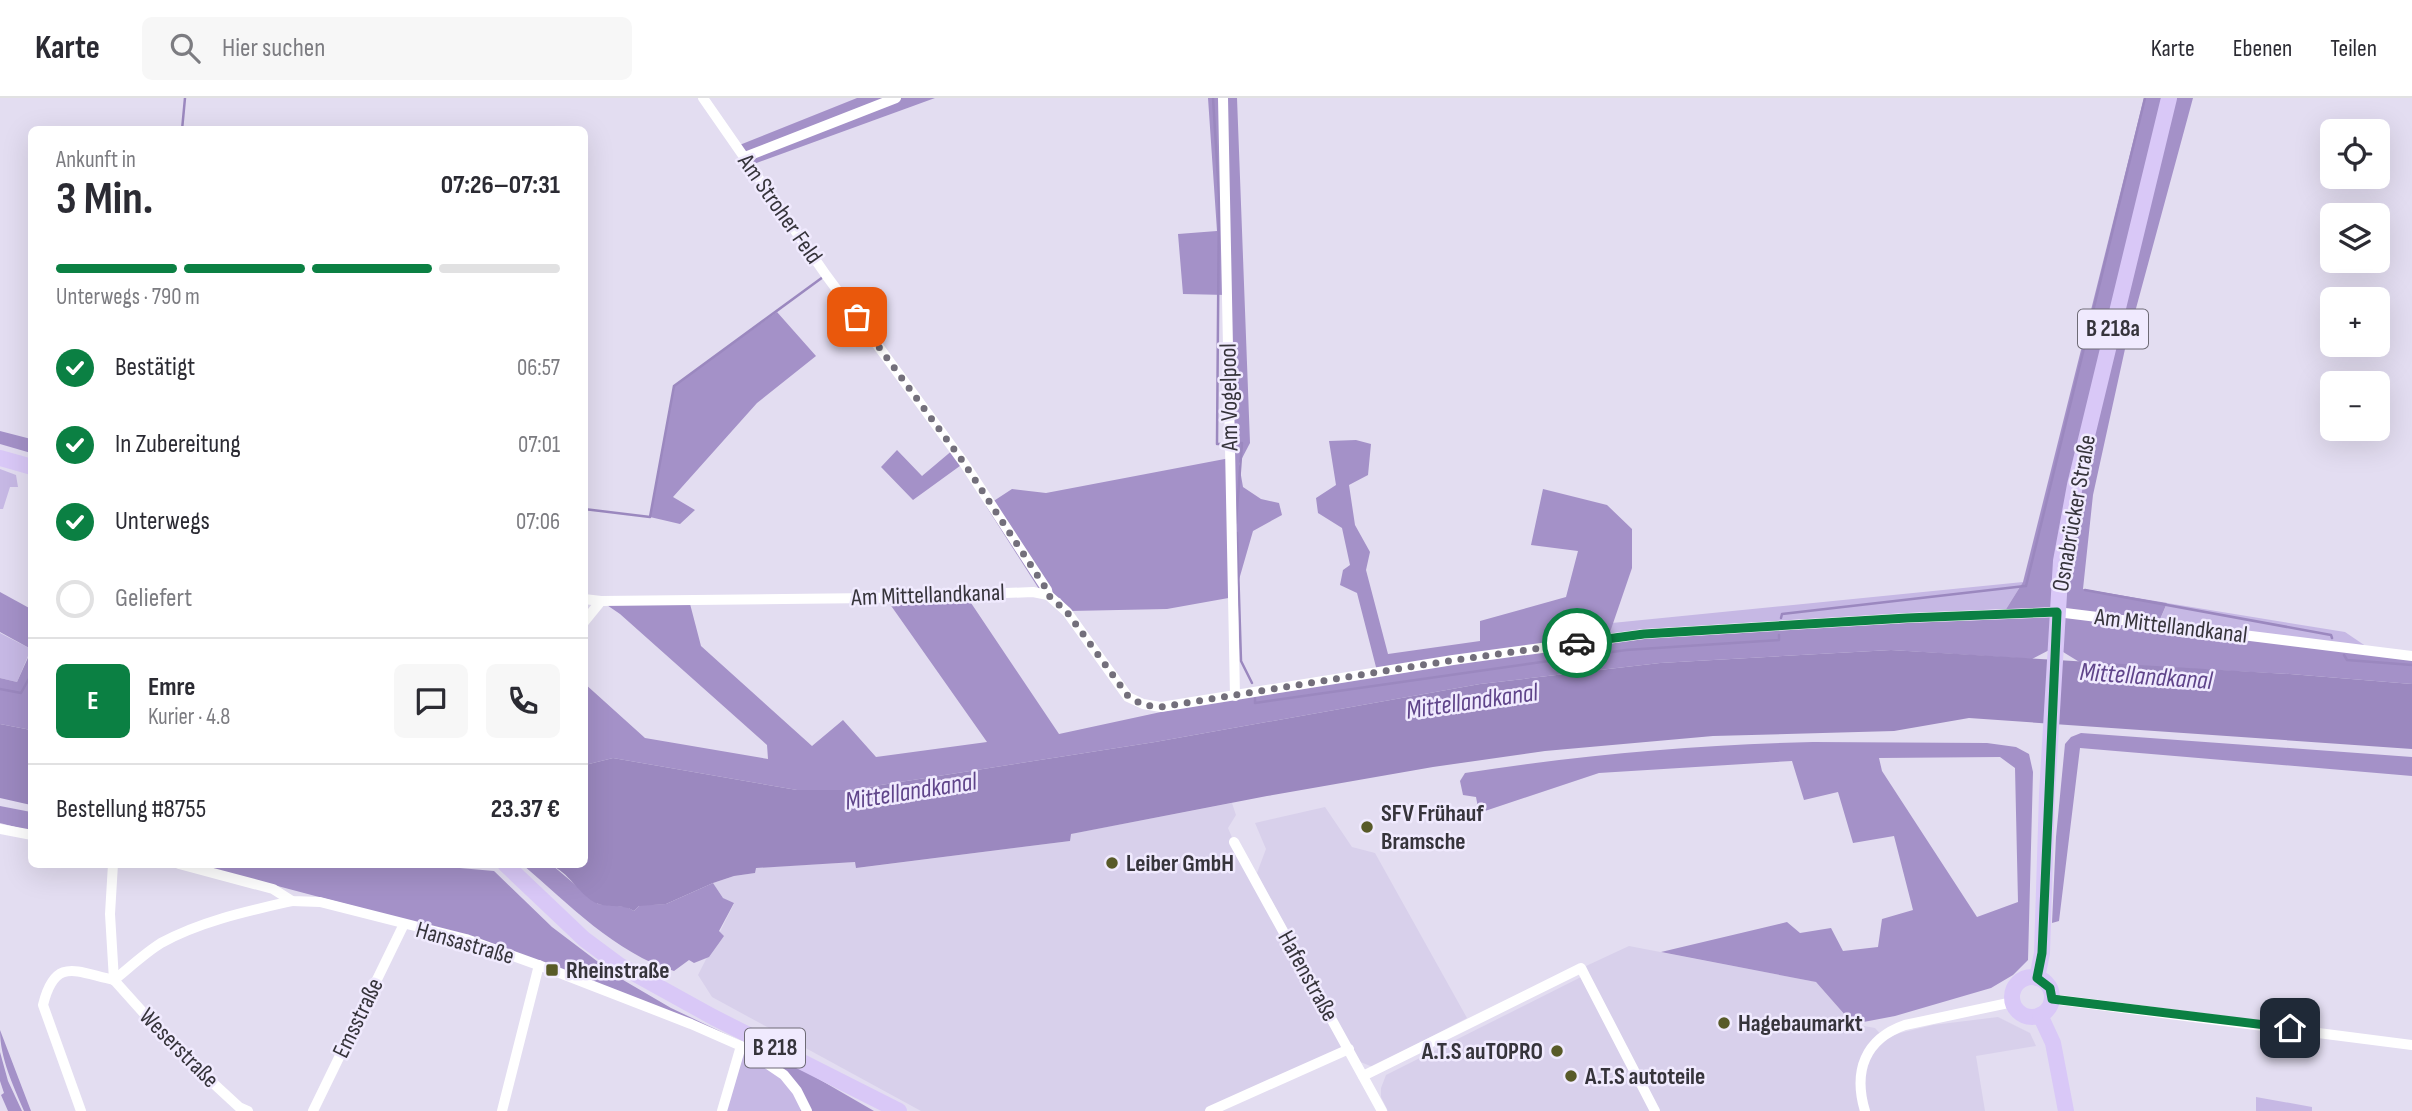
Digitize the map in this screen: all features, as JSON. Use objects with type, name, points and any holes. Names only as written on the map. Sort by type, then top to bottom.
[{"type":"main road","name":"Osnabrücker Straße","points":[[2037,978],[2042,953],[2061,561],[2075,485],[2169,98]]},
{"type":"main road","points":[[0,458],[28,466]]},
{"type":"main road","name":"B 218","points":[[509,868],[584,939],[619,965],[899,1111]]},
{"type":"main road","points":[[2037,978],[2050,988],[2052,999],[2047,1011],[2040,1016],[2028,1017],[2022,1015],[2013,1002],[2013,992],[2021,981],[2037,978]]},
{"type":"main road","points":[[2040,1016],[2053,1043],[2066,1111]]},
{"type":"street","name":"Am Stroher Feld","points":[[703,98],[826,275],[964,463],[1048,595]]},
{"type":"street","points":[[745,157],[896,98]]},
{"type":"street","name":"Am Vogelpool","points":[[1223,98],[1235,695]]},
{"type":"street","name":"Am Mittellandkanal","points":[[588,599],[601,601],[873,598],[1033,592],[1048,595],[1067,612],[1128,696],[1143,705],[1161,707],[1453,660],[1644,634],[1907,618],[2057,612],[2412,656]]},
{"type":"street","points":[[588,617],[601,601]]},
{"type":"street","points":[[0,829],[28,834]]},
{"type":"street","name":"Hafenstraße","points":[[1234,842],[1382,1111]]},
{"type":"street","points":[[81,1111],[43,1005],[45,995],[57,973],[65,969],[114,980],[110,914],[113,868]]},
{"type":"street","name":"Hansastraße","points":[[194,868],[273,889],[292,901]]},
{"type":"street","name":"Hansastraße","points":[[114,980],[160,944],[198,927],[254,909],[292,901],[320,902],[466,939],[691,1024],[741,1046],[784,1075],[797,1091],[807,1111]]},
{"type":"street","name":"Emsstraße","points":[[313,1111],[404,925]]},
{"type":"street","points":[[502,1111],[539,965]]},
{"type":"street","points":[[1363,1076],[1581,968],[1655,1111]]},
{"type":"street","name":"Weserstraße","points":[[114,980],[175,1048],[241,1110]]},
{"type":"street","points":[[2052,999],[2412,1045]]},
{"type":"street","points":[[1865,1111],[1860,1089],[1861,1071],[1874,1043],[1888,1031],[2013,1002]]},
{"type":"street","points":[[722,1111],[741,1046]]},
{"type":"street","points":[[1210,1111],[1349,1049]]},
{"type":"shaded area","points":[[857,98],[935,98],[751,165],[737,146]]},
{"type":"shaded area","points":[[1208,98],[1237,98],[1250,443],[1239,464],[1243,487],[1261,499],[1279,503],[1282,515],[1253,531],[1234,597],[1167,609],[1070,611],[1060,598],[1044,597],[986,506],[1012,489],[1046,493],[1230,458],[1226,295],[1183,294],[1178,234],[1217,231]]},
{"type":"shaded area","points":[[2144,98],[2193,98],[2125,349],[2093,495],[2083,589],[2167,603],[2158,624],[2412,656],[2412,684],[2290,674],[2081,663],[2055,647],[2032,659],[1891,650],[1660,663],[1480,684],[1155,742],[849,790],[797,790],[613,758],[588,764],[588,687],[645,738],[768,759],[767,745],[620,614],[601,601],[689,600],[701,646],[812,746],[843,720],[876,757],[987,742],[887,600],[967,597],[1059,734],[1235,696],[1377,671],[1357,593],[1340,585],[1343,570],[1350,565],[1342,528],[1318,513],[1316,498],[1336,485],[1329,441],[1356,440],[1371,444],[1368,475],[1349,485],[1355,525],[1370,552],[1366,570],[1388,654],[1480,641],[1480,621],[1566,597],[1578,551],[1531,545],[1543,489],[1607,505],[1632,529],[1632,568],[1608,638],[2003,614],[2023,582]]},
{"type":"shaded area","points":[[777,312],[816,356],[757,403],[673,497],[695,510],[680,524],[650,517],[674,386]]},
{"type":"shaded area","points":[[0,431],[28,438],[28,452],[0,444]]},
{"type":"shaded area","points":[[954,449],[964,463],[913,500],[881,467],[897,450],[922,476]]},
{"type":"shaded area","points":[[0,469],[16,475],[18,487],[10,487],[3,509],[0,509]]},
{"type":"shaded area","points":[[2023,582],[2003,614],[1608,639],[1612,623]]},
{"type":"shaded area","points":[[0,592],[28,607],[28,647],[0,632]]},
{"type":"shaded area","points":[[2167,603],[2345,632],[2373,651],[2158,625]]},
{"type":"shaded area","points":[[0,633],[28,647],[28,656],[17,682],[0,678]]},
{"type":"shaded area","points":[[28,658],[28,729],[0,724],[0,678],[17,682]]},
{"type":"shaded area","points":[[2081,733],[2412,757],[2412,776],[2080,748],[2059,921],[2052,923],[2056,837],[2065,744],[2071,737]]},
{"type":"shaded area","points":[[1769,743],[1987,743],[2016,747],[2029,754],[2033,772],[2028,960],[2013,975],[1991,988],[1895,1016],[1853,1024],[1816,982],[1661,952],[1787,922],[1800,933],[1831,928],[1843,951],[1878,947],[1882,919],[1913,910],[1894,836],[1853,843],[1838,792],[1804,800],[1792,761],[1599,773],[1479,813],[1476,797],[1463,795],[1460,781],[1465,773],[1552,761],[1682,748]],"holes":[[[2000,757],[2015,768],[2018,902],[1977,917],[1882,771],[1879,758]]]},
{"type":"shaded area","points":[[1232,803],[1236,815],[1228,828],[1234,842],[1349,1049],[1206,1111],[921,1111],[712,997],[698,975],[734,904],[723,898],[713,883],[755,873],[755,868],[855,862],[857,868],[1070,841],[1070,834]]},
{"type":"shaded area","points":[[0,806],[28,811],[28,830],[0,823]]},
{"type":"shaded area","points":[[1325,807],[1352,847],[1375,853],[1467,1018],[1373,1067],[1358,1061],[1257,873],[1266,849],[1255,823]]},
{"type":"shaded area","points":[[209,868],[460,868],[494,871],[552,927],[618,977],[671,1008],[810,1074],[874,1111],[800,1111],[804,1105],[796,1089],[741,1046],[406,920]]},
{"type":"shaded area","points":[[526,868],[556,868],[598,904],[627,907],[634,911],[640,905],[666,904],[713,883],[723,898],[734,903],[719,931],[724,936],[709,957],[694,963],[689,960],[674,971],[652,963],[612,940]]},
{"type":"shaded area","points":[[1629,946],[1816,982],[1853,1024],[1875,1028],[1885,1039],[1933,1025],[1998,1017],[2030,1033],[2036,1046],[1976,1056],[1985,1111],[1388,1111],[1381,1097],[1386,1075],[1589,973],[1586,966]]},
{"type":"shaded area","points":[[0,1030],[31,1111],[24,1111],[12,1081],[2,1051]]},
{"type":"shaded area","points":[[741,1046],[784,1075],[805,1106],[800,1111],[722,1111]]},
{"type":"shaded area","points":[[0,1052],[8,1081],[22,1111],[8,1111],[1,1095],[4,1093],[0,1081]]},
{"type":"shaded area","points":[[2256,1097],[2312,1107],[2312,1111],[2256,1111]]},
{"type":"water","name":"Mittellandkanal","points":[[1891,650],[2412,684],[2412,749],[1969,718],[1894,731],[1713,736],[1545,751],[1433,767],[1071,834],[1070,841],[856,868],[855,862],[756,868],[755,873],[734,876],[666,904],[639,906],[634,911],[594,902],[557,868],[588,868],[588,764],[613,758],[797,790],[849,790],[1155,742],[1480,684],[1660,663]]},
{"type":"water","points":[[0,724],[28,729],[28,804],[0,798]]},
{"type":"waterway","points":[[182,126],[185,98]]},
{"type":"waterway","points":[[1213,98],[1219,195],[1217,444],[1221,444]]},
{"type":"waterway","points":[[2026,586],[2145,98]]},
{"type":"waterway","points":[[588,509],[650,517],[674,386],[823,277]]},
{"type":"waterway","points":[[1236,523],[1242,443],[1238,443]]},
{"type":"waterway","points":[[1237,533],[1241,661],[1252,683]]},
{"type":"waterway","points":[[1781,618],[1782,614],[2025,586]]},
{"type":"waterway","points":[[2085,590],[2331,635],[2332,638]]},
{"type":"waterway","points":[[1255,697],[1255,703],[1626,650],[1779,640],[1779,635]]},
{"type":"waterway","points":[[2344,655],[2347,660],[2412,665]]},
{"type":"waterway","points":[[0,689],[21,693],[28,680]]},
{"type":"way so far","points":[[857,317],[964,463],[1048,595],[1067,612],[1115,682],[1128,696],[1143,705],[1161,707],[1577,643]]},
{"type":"place","name":"SFV Frühauf Bramsche","points":[[1367,827]]},
{"type":"place","name":"Leiber GmbH","points":[[1112,863]]},
{"type":"place","name":"Rheinstraße","points":[[552,970]]},
{"type":"place","name":"Hagebaumarkt","points":[[1724,1023]]},
{"type":"place","name":"A.T.S auTOPRO","points":[[1557,1051]]},
{"type":"place","name":"A.T.S autoteile","points":[[1571,1076]]},
{"type":"route","points":[[1577,643],[1644,634],[2057,612],[2042,953],[2037,978],[2050,988],[2052,999],[2290,1028]]}]
